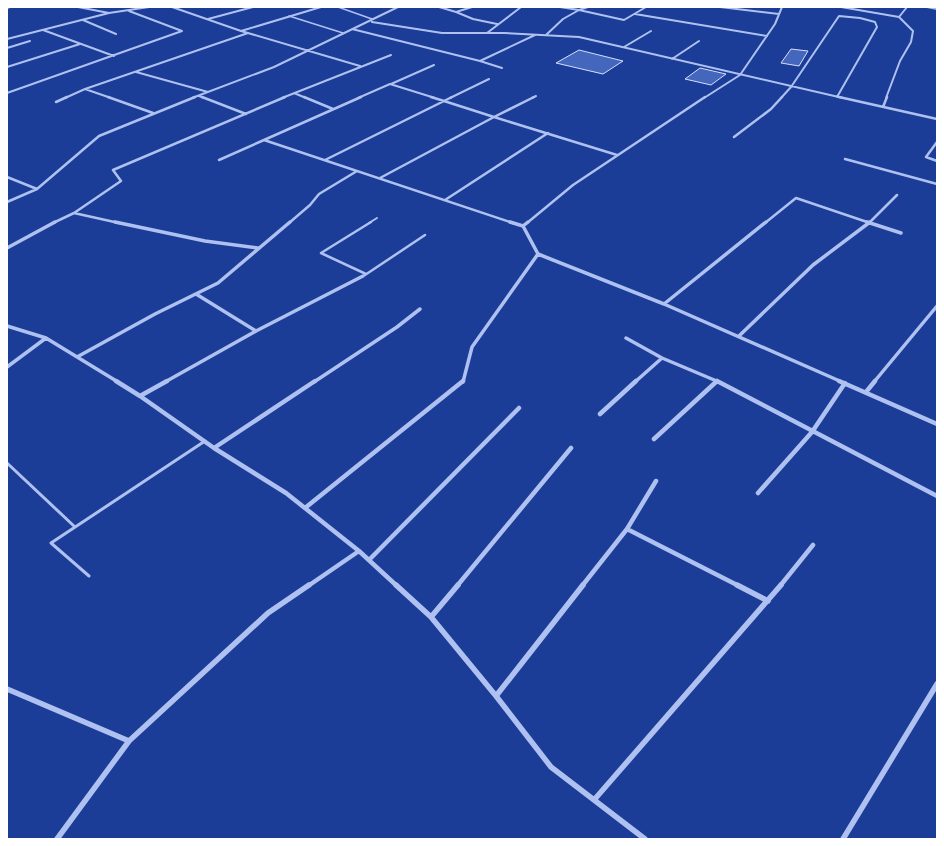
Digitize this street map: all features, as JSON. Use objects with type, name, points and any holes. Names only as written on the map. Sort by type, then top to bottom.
[{"type":"street","points":[[78,7],[109,13]]},
{"type":"street","points":[[7,39],[109,13],[149,7]]},
{"type":"street","points":[[172,7],[241,31],[360,66]]},
{"type":"street","points":[[179,9],[187,7]]},
{"type":"street","points":[[207,19],[253,7]]},
{"type":"street","points":[[241,31],[321,7]]},
{"type":"street","points":[[7,202],[37,189],[99,136],[152,113],[274,67],[398,7]]},
{"type":"street","points":[[439,7],[473,19],[496,24]]},
{"type":"street","points":[[456,12],[472,7]]},
{"type":"street","points":[[487,33],[496,24],[521,7]]},
{"type":"street","points":[[560,7],[624,20],[646,7]]},
{"type":"street","points":[[546,35],[563,19],[588,7]]},
{"type":"street","points":[[720,7],[779,14]]},
{"type":"street","points":[[524,226],[573,185],[616,155],[740,76],[775,24],[782,7]]},
{"type":"street","points":[[841,7],[899,17],[913,31],[911,42],[900,61],[883,107]]},
{"type":"street","points":[[899,17],[907,7]]},
{"type":"street","points":[[927,7],[937,9]]},
{"type":"street","points":[[7,93],[182,32],[129,10]]},
{"type":"street","points":[[635,14],[767,36]]},
{"type":"street","points":[[734,138],[771,109],[790,87],[839,16],[860,18],[875,22],[877,27],[837,97]]},
{"type":"street","points":[[372,19],[372,22],[390,26],[436,32],[537,34],[579,37],[740,76],[937,119]]},
{"type":"street","points":[[84,20],[116,34]]},
{"type":"street","points":[[352,29],[480,61],[502,68]]},
{"type":"street","points":[[42,30],[114,56]]},
{"type":"street","points":[[623,47],[651,30]]},
{"type":"street","points":[[56,102],[85,89],[248,33]]},
{"type":"street","points":[[480,61],[537,34]]},
{"type":"street","points":[[672,59],[699,40]]},
{"type":"street","points":[[7,48],[30,41]]},
{"type":"street","points":[[7,67],[80,44]]},
{"type":"street","points":[[7,248],[74,213],[121,181],[113,170],[294,93],[391,55]]},
{"type":"street","points":[[219,160],[434,65]]},
{"type":"street","points":[[136,72],[208,92]]},
{"type":"street","points":[[325,160],[489,79]]},
{"type":"street","points":[[390,84],[616,155]]},
{"type":"street","points":[[85,89],[152,113]]},
{"type":"street","points":[[294,93],[333,109]]},
{"type":"street","points":[[199,95],[246,114]]},
{"type":"street","points":[[380,178],[536,96]]},
{"type":"street","points":[[445,200],[548,133]]},
{"type":"street","points":[[264,140],[524,226],[538,254],[664,304],[937,424]]},
{"type":"street","points":[[937,142],[926,157],[937,161]]},
{"type":"street","points":[[845,159],[937,184]]},
{"type":"street","points":[[77,357],[155,314],[218,283],[310,205],[319,194],[357,171]]},
{"type":"street","points":[[7,177],[37,189]]},
{"type":"street","points":[[739,336],[813,265],[870,222],[897,196]]},
{"type":"street","points":[[664,304],[796,198],[901,233]]},
{"type":"street","points":[[74,213],[204,241],[258,248]]},
{"type":"street","points":[[305,508],[463,383],[472,348],[538,254]]},
{"type":"street","points":[[140,396],[256,331],[365,275]]},
{"type":"street","points":[[196,294],[256,331]]},
{"type":"street","points":[[866,392],[937,306]]},
{"type":"street","points":[[214,448],[396,327],[420,309]]},
{"type":"street","points":[[7,326],[46,338],[140,396],[214,448],[286,493],[359,551],[431,617],[496,696],[551,767],[645,839]]},
{"type":"street","points":[[7,367],[46,338]]},
{"type":"street","points":[[626,338],[662,358],[717,381],[937,496]]},
{"type":"street","points":[[600,414],[662,358]]},
{"type":"street","points":[[654,439],[717,381]]},
{"type":"street","points":[[758,493],[812,432],[845,383]]},
{"type":"street","points":[[369,560],[519,408]]},
{"type":"street","points":[[431,617],[571,448]]},
{"type":"street","points":[[496,696],[627,529],[656,481]]},
{"type":"street","points":[[627,529],[768,601]]},
{"type":"street","points":[[594,800],[768,601],[813,545]]},
{"type":"street","points":[[57,839],[129,741],[268,612],[359,551]]},
{"type":"street","points":[[843,839],[937,684]]},
{"type":"street","points":[[7,689],[129,741]]},
{"type":"lane","points":[[338,7],[372,19]]},
{"type":"lane","points":[[289,16],[343,33]]},
{"type":"lane","points":[[377,218],[321,252],[365,275],[425,235]]},
{"type":"lane","points":[[89,576],[51,543],[205,441]]},
{"type":"lane","points":[[7,463],[76,527]]},
{"type":"building","points":[[791,49],[808,51],[799,66],[781,63]]},
{"type":"building","points":[[579,50],[623,61],[603,74],[556,63]]},
{"type":"building","points":[[700,68],[726,74],[711,85],[685,79]]}]
